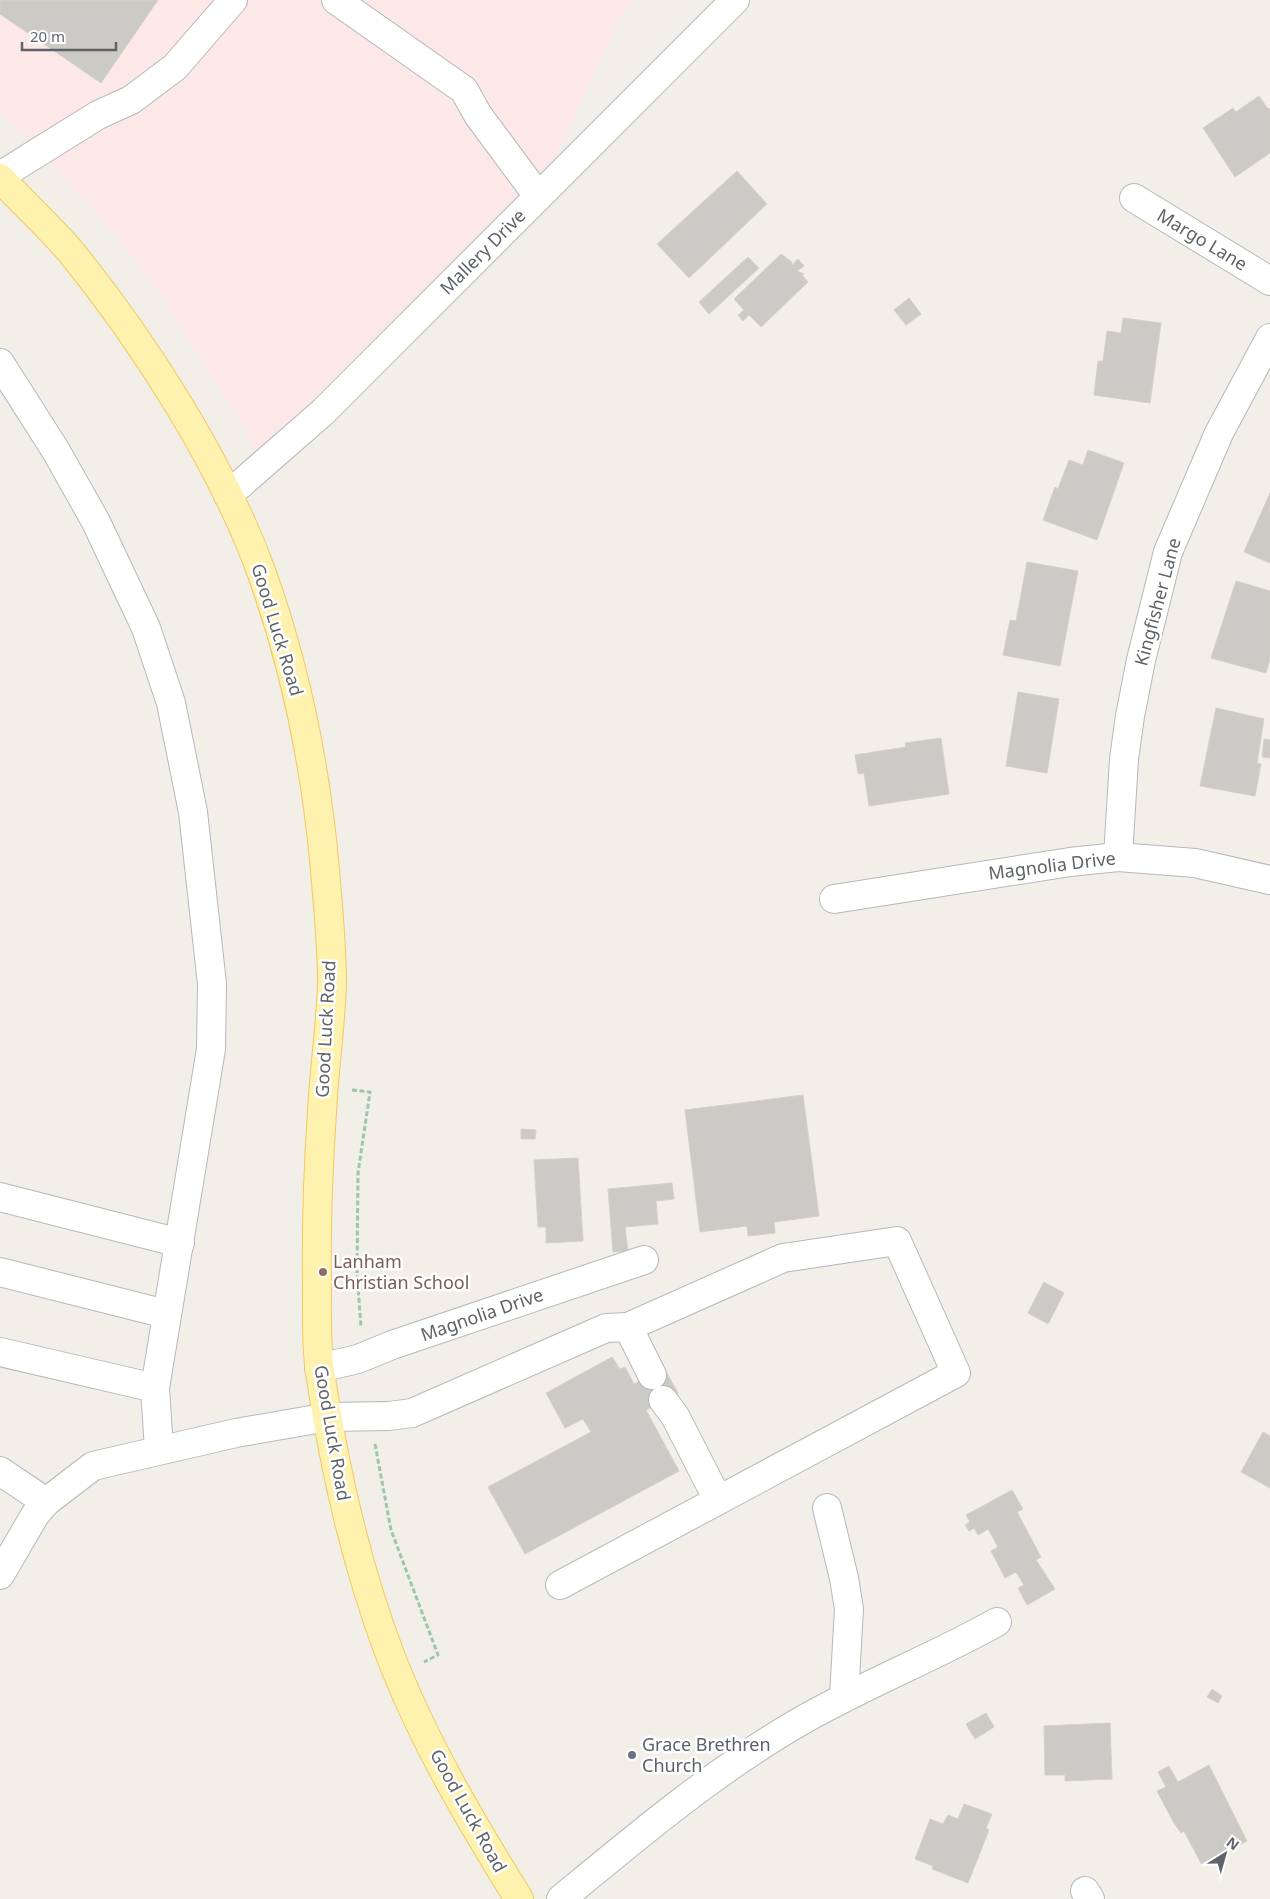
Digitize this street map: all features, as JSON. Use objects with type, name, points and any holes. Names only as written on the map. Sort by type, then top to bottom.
[{"type":"main road","name":"Good Luck Road","points":[[0,177],[69,250],[141,346],[196,436],[228,495],[260,569],[296,684],[320,806],[332,981],[317,1203],[319,1368],[342,1497],[362,1573],[390,1654],[419,1720],[470,1820],[518,1899]]},
{"type":"street","points":[[0,177],[98,115],[131,100],[175,67],[233,0]]},
{"type":"street","points":[[336,0],[464,90],[478,115],[538,196]]},
{"type":"street","name":"Mallery Drive","points":[[228,495],[323,412],[733,1]]},
{"type":"street","name":"Margo Lane","points":[[1134,198],[1270,282]]},
{"type":"street","name":"Kingfisher Lane","points":[[1118,856],[1124,760],[1130,716],[1141,660],[1168,552],[1219,432],[1270,338]]},
{"type":"street","points":[[0,364],[96,522],[146,628],[171,703],[193,812],[212,984],[212,1016],[210,1049],[180,1243],[154,1388],[159,1450]]},
{"type":"street","name":"Magnolia Drive","points":[[834,899],[1118,856],[1195,863],[1270,880]]},
{"type":"street","points":[[0,1197],[180,1243]]},
{"type":"street","points":[[0,1574],[24,1532],[46,1502],[93,1466],[236,1433],[328,1417],[389,1416],[412,1413],[606,1328],[628,1328],[783,1258],[897,1241],[956,1373],[560,1585]]},
{"type":"street","name":"Magnolia Drive","points":[[319,1368],[358,1359],[401,1342],[644,1260]]},
{"type":"street","points":[[0,1272],[166,1314]]},
{"type":"street","points":[[628,1328],[652,1375]]},
{"type":"street","points":[[0,1352],[154,1388]]},
{"type":"street","points":[[663,1400],[676,1416],[718,1500]]},
{"type":"street","points":[[0,1471],[46,1502]]},
{"type":"street","points":[[827,1508],[844,1578],[849,1610],[844,1696]]},
{"type":"street","points":[[561,1899],[640,1834],[721,1773],[793,1725],[844,1696],[997,1622]]},
{"type":"shaded area","points":[[0,0],[633,0],[619,21],[538,196],[262,465],[243,427],[156,288],[121,242],[47,158],[0,113]]},
{"type":"building","points":[[0,0],[158,0],[101,83],[0,14]]},
{"type":"building","points":[[1259,96],[1268,109],[1270,108],[1270,153],[1235,177],[1203,128],[1233,108],[1236,112]]},
{"type":"building","points":[[737,171],[767,204],[689,278],[657,244]]},
{"type":"building","points":[[781,254],[792,262],[792,265],[798,259],[804,266],[797,271],[804,274],[802,275],[808,282],[761,327],[749,315],[743,321],[738,315],[744,310],[734,299]]},
{"type":"building","points":[[748,257],[759,268],[709,314],[699,302]]},
{"type":"building","points":[[909,298],[921,314],[906,325],[894,310]]},
{"type":"building","points":[[1123,318],[1161,323],[1150,403],[1094,395],[1098,361],[1103,361],[1107,331],[1121,333]]},
{"type":"building","points":[[1088,450],[1124,463],[1097,540],[1043,520],[1055,487],[1058,489],[1069,460],[1083,465]]},
{"type":"building","points":[[1270,493],[1270,563],[1244,552]]},
{"type":"building","points":[[1027,562],[1078,571],[1060,666],[1003,655],[1010,620],[1016,621]]},
{"type":"building","points":[[1236,581],[1270,591],[1270,659],[1266,673],[1211,658]]},
{"type":"building","points":[[1018,692],[1059,699],[1047,773],[1006,766]]},
{"type":"building","points":[[1216,708],[1264,719],[1257,763],[1261,764],[1255,796],[1200,786]]},
{"type":"building","points":[[941,738],[949,794],[869,806],[864,773],[858,774],[855,755],[906,747],[905,743]]},
{"type":"building","points":[[1264,739],[1270,740],[1270,758],[1262,757]]},
{"type":"building","points":[[803,1095],[819,1216],[774,1222],[775,1233],[748,1236],[747,1226],[700,1232],[685,1110]]},
{"type":"building","points":[[521,1129],[536,1130],[535,1139],[521,1139]]},
{"type":"building","points":[[578,1158],[583,1241],[546,1243],[546,1227],[538,1227],[534,1160]]},
{"type":"building","points":[[672,1183],[674,1199],[656,1201],[658,1224],[625,1227],[628,1251],[613,1252],[608,1189]]},
{"type":"building","points":[[1044,1282],[1064,1293],[1048,1324],[1028,1313]]},
{"type":"building","points":[[612,1357],[620,1369],[625,1367],[634,1384],[664,1368],[678,1393],[646,1410],[679,1471],[525,1554],[488,1487],[591,1432],[583,1419],[565,1428],[546,1393]]},
{"type":"building","points":[[1263,1432],[1270,1436],[1270,1488],[1241,1472]]},
{"type":"building","points":[[1012,1490],[1023,1509],[1017,1512],[1041,1557],[1036,1560],[1055,1589],[1027,1605],[1018,1588],[1024,1585],[1016,1572],[1005,1578],[991,1551],[998,1547],[988,1529],[978,1535],[974,1528],[969,1531],[965,1525],[970,1522],[966,1515]]},
{"type":"building","points":[[1212,1689],[1222,1696],[1218,1703],[1207,1697]]},
{"type":"building","points":[[986,1713],[994,1727],[975,1739],[966,1724]]},
{"type":"building","points":[[1110,1723],[1112,1779],[1065,1781],[1065,1775],[1045,1775],[1044,1726]]},
{"type":"building","points":[[1209,1765],[1247,1841],[1202,1865],[1184,1831],[1181,1833],[1174,1823],[1157,1791],[1166,1787],[1158,1772],[1169,1766],[1178,1782]]},
{"type":"building","points":[[964,1804],[992,1814],[986,1828],[989,1830],[968,1883],[932,1869],[933,1866],[915,1859],[930,1819],[943,1824],[948,1815],[958,1819]]},
{"type":"place","name":"Lanham Christian School","points":[[323,1272]]},
{"type":"place","name":"Grace Brethren Church","points":[[632,1755]]}]
